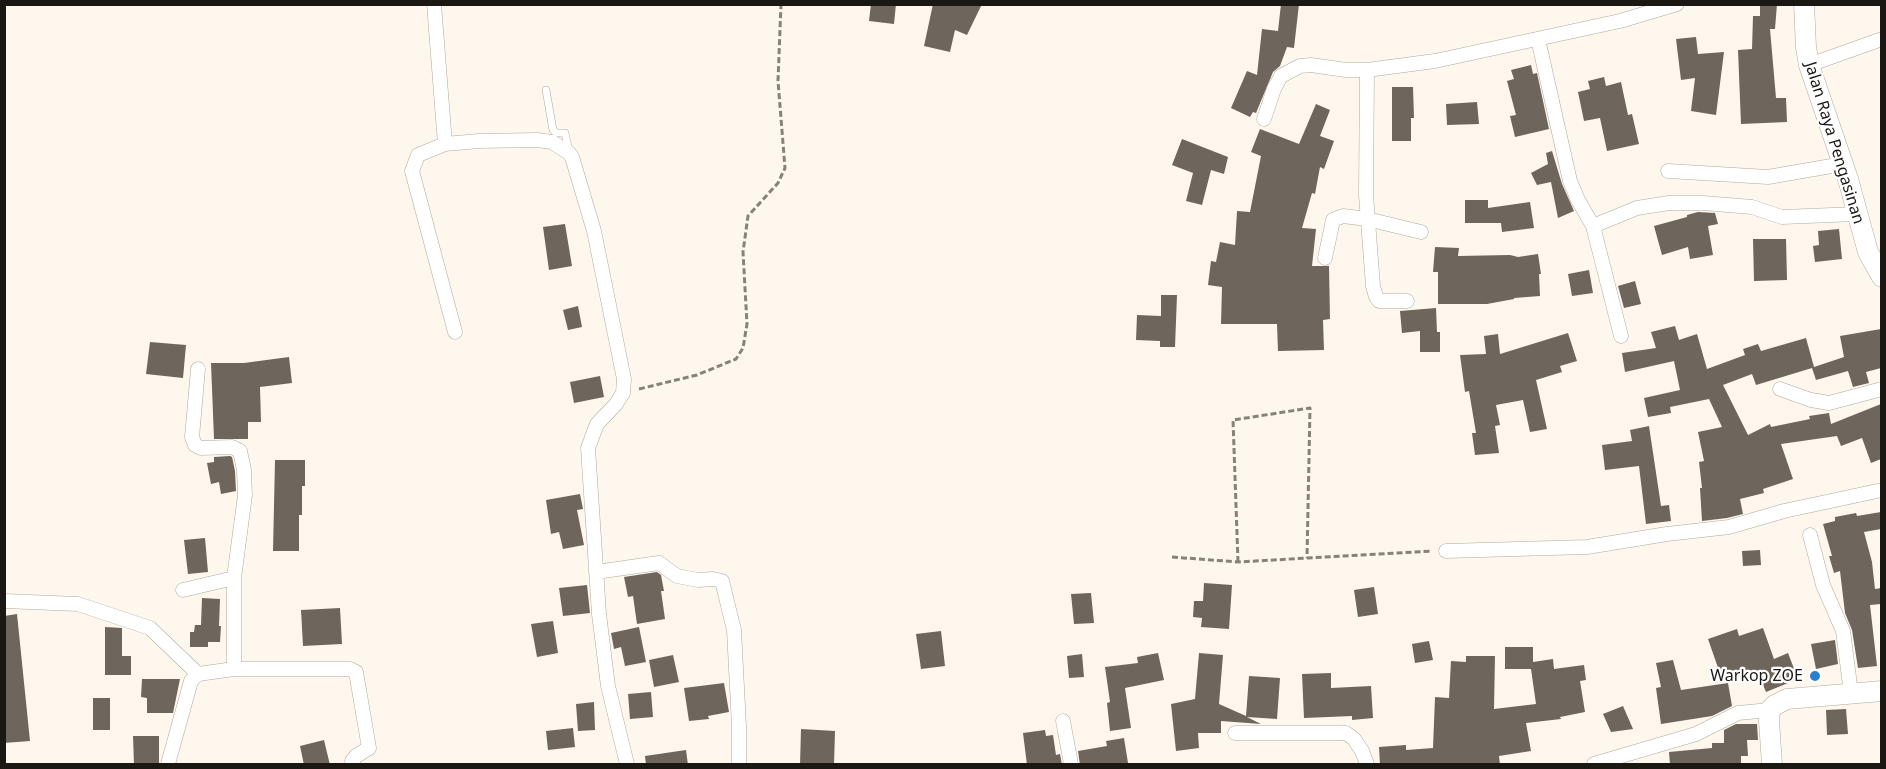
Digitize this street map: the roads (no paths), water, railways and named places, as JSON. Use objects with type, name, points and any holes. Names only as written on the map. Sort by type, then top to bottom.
[{"type":"main road","name":"Jalan Raya Pengasinan","points":[[1804,4],[1809,65],[1843,164],[1868,252],[1881,278]]},
{"type":"main road","points":[[1772,765],[1769,721],[1770,710],[1775,705],[1787,699],[1881,691]]},
{"type":"street","points":[[434,4],[445,144]]},
{"type":"street","points":[[1264,119],[1274,88],[1281,76],[1291,70],[1311,65],[1367,70],[1435,62],[1620,21],[1677,4]]},
{"type":"street","points":[[1538,39],[1570,181],[1593,226],[1621,336]]},
{"type":"street","points":[[1809,65],[1881,39]]},
{"type":"street","points":[[1367,70],[1367,219],[1373,286],[1379,301],[1407,301]]},
{"type":"street","points":[[455,332],[412,171],[418,154],[445,144],[479,141],[552,142],[569,153],[578,170],[594,231],[624,379],[623,393],[597,424],[588,448],[599,614],[608,686],[627,765]]},
{"type":"street","points":[[1668,171],[1768,177],[1843,164]]},
{"type":"street","points":[[1593,226],[1636,208],[1669,203],[1752,207],[1782,217],[1857,214]]},
{"type":"street","points":[[1325,258],[1333,220],[1343,216],[1367,219],[1420,232]]},
{"type":"street","points":[[198,369],[192,437],[195,445],[201,448],[232,447],[240,451],[243,459],[245,495],[234,578],[234,669]]},
{"type":"street","points":[[1780,389],[1811,400],[1829,403],[1881,389]]},
{"type":"street","points":[[1446,551],[1587,547],[1729,527],[1784,511],[1881,490]]},
{"type":"street","points":[[1810,535],[1823,585],[1843,631],[1851,693]]},
{"type":"street","points":[[596,573],[640,564],[659,563],[677,576],[722,581],[734,630],[739,765]]},
{"type":"street","points":[[183,590],[234,578]]},
{"type":"street","points":[[4,601],[78,604],[150,628],[198,674]]},
{"type":"street","points":[[168,765],[191,681],[198,674],[234,669],[350,669],[356,672],[369,748],[352,760],[353,765]]},
{"type":"street","points":[[1594,765],[1696,734],[1738,712],[1770,710]]},
{"type":"street","points":[[1063,722],[1071,765]]},
{"type":"street","points":[[1235,733],[1346,733],[1354,739],[1362,751],[1367,765]]},
{"type":"lane","points":[[546,90],[553,130],[556,133],[565,133],[569,153]]},
{"type":"place","name":"Warkop ZOE","points":[[1815,676]]}]
